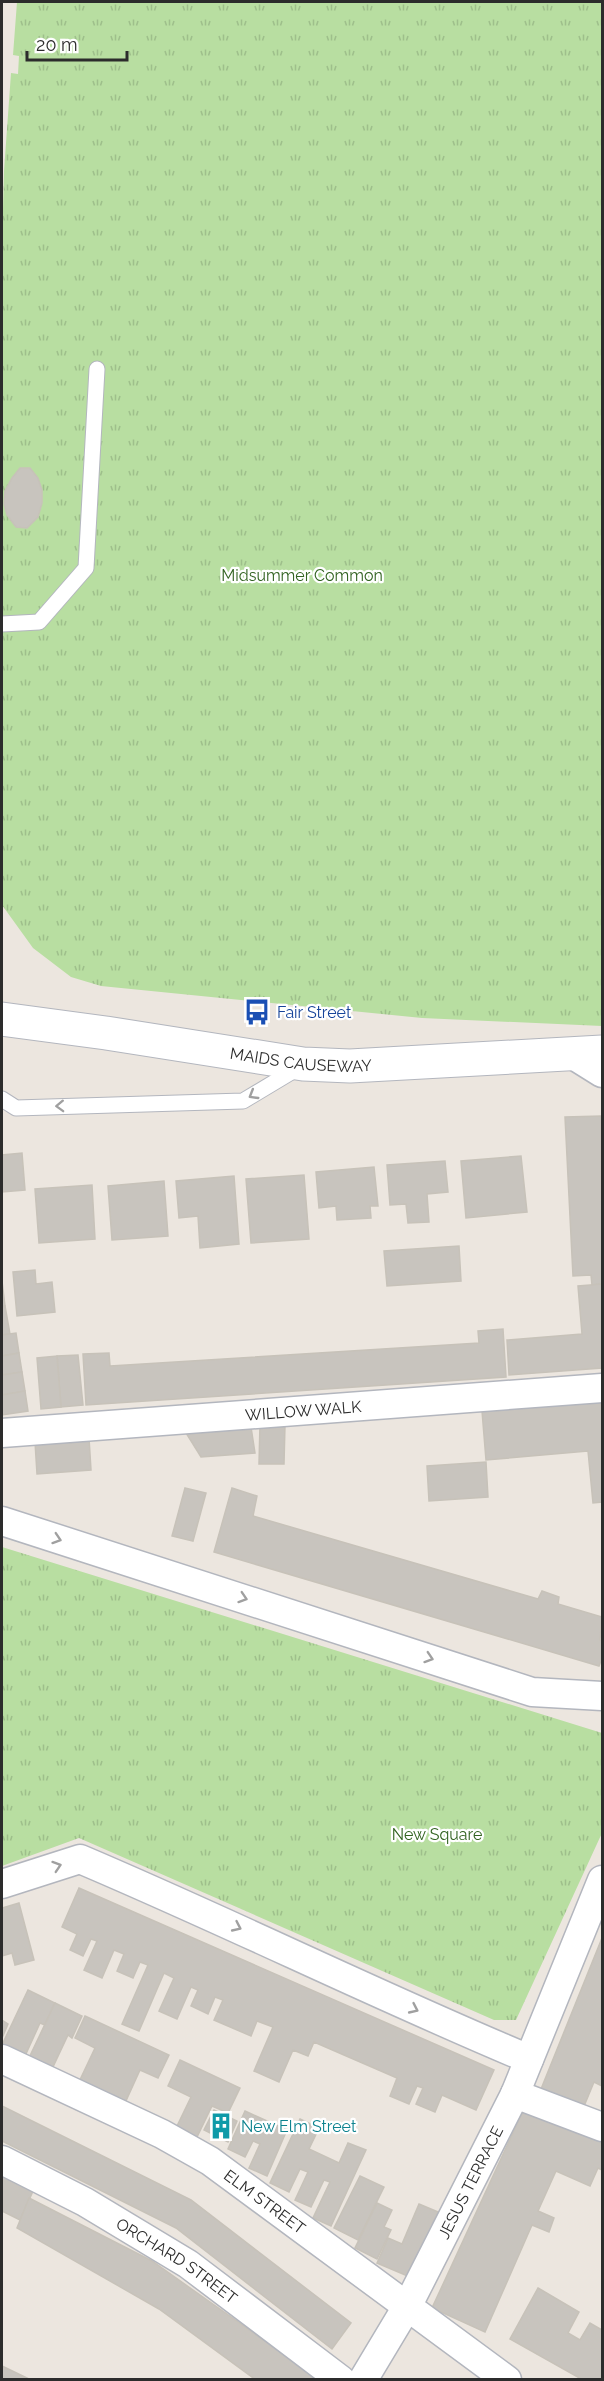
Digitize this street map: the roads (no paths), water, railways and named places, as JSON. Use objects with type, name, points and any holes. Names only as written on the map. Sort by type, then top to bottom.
[{"type":"street","name":"MAIDS CAUSEWAY","points":[[2,1018],[303,1065],[350,1066],[603,1052]]},
{"type":"street","points":[[570,1053],[603,1073]]},
{"type":"street","name":"WILLOW WALK","points":[[2,1433],[603,1388]]},
{"type":"street","points":[[2,1521],[532,1692],[603,1696]]},
{"type":"street","points":[[2,1884],[80,1859],[176,1899],[529,2059],[603,1880]]},
{"type":"street","name":"ELM STREET","points":[[2,2059],[162,2134],[210,2160],[507,2379]]},
{"type":"street","name":"JESUS TERRACE","points":[[363,2379],[408,2305],[515,2094],[529,2059]]},
{"type":"street","points":[[515,2094],[603,2127]]},
{"type":"street","name":"ORCHARD STREET","points":[[2,2160],[85,2202],[188,2264],[341,2379]]},
{"type":"lane","points":[[2,624],[39,622],[86,568],[97,369]]},
{"type":"lane","points":[[2,1099],[16,1108],[243,1101],[303,1065]]},
{"type":"place","name":"Fair Street","points":[[257,1012]]},
{"type":"place","name":"New Elm Street","points":[[221,2126]]},
{"type":"park label","name":"Midsummer Common","points":[[302,575]]},
{"type":"park label","name":"New Square","points":[[437,1834]]}]
